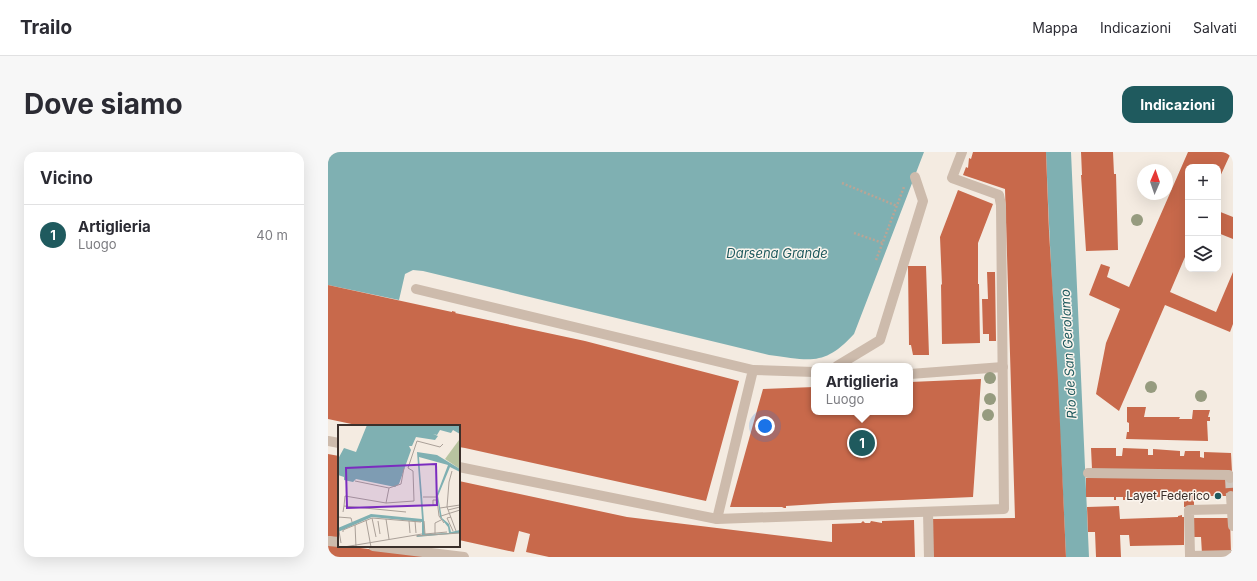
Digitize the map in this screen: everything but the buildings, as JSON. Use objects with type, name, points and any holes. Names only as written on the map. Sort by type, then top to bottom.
[{"type":"street","points":[[460,467],[717,519],[1004,509],[1001,205],[999,195],[952,178],[962,152]]},
{"type":"street","points":[[842,363],[880,340],[923,201],[915,177]]},
{"type":"street","points":[[416,289],[753,370],[811,372]]},
{"type":"street","points":[[913,374],[1003,367]]},
{"type":"street","points":[[717,519],[753,370]]},
{"type":"street","points":[[328,441],[338,443]]},
{"type":"street","points":[[1088,473],[1229,475],[1230,478]]},
{"type":"street","points":[[1231,496],[1233,526]]},
{"type":"street","points":[[1232,509],[1189,510],[1190,556],[1233,555]]},
{"type":"street","points":[[928,512],[929,557]]},
{"type":"street","points":[[328,541],[338,542]]},
{"type":"street","points":[[381,547],[464,557]]},
{"type":"path","points":[[876,260],[909,174],[915,177]]},
{"type":"path","points":[[842,183],[897,206]]},
{"type":"path","points":[[854,233],[883,243]]},
{"type":"water","name":"Darsena Grande","points":[[328,152],[924,152],[854,334],[834,352],[816,359],[806,359],[769,355],[423,271],[413,270],[405,274],[399,300],[328,285]]},
{"type":"water","name":"Rio de San Gerolamo","points":[[1046,152],[1071,152],[1089,557],[1066,557]]},
{"type":"tunnel","points":[[1230,478],[1231,496]]},
{"type":"place","name":"Artiglieria","points":[[862,443]]},
{"type":"place","name":"Layet Federico","points":[[1218,496]]}]
